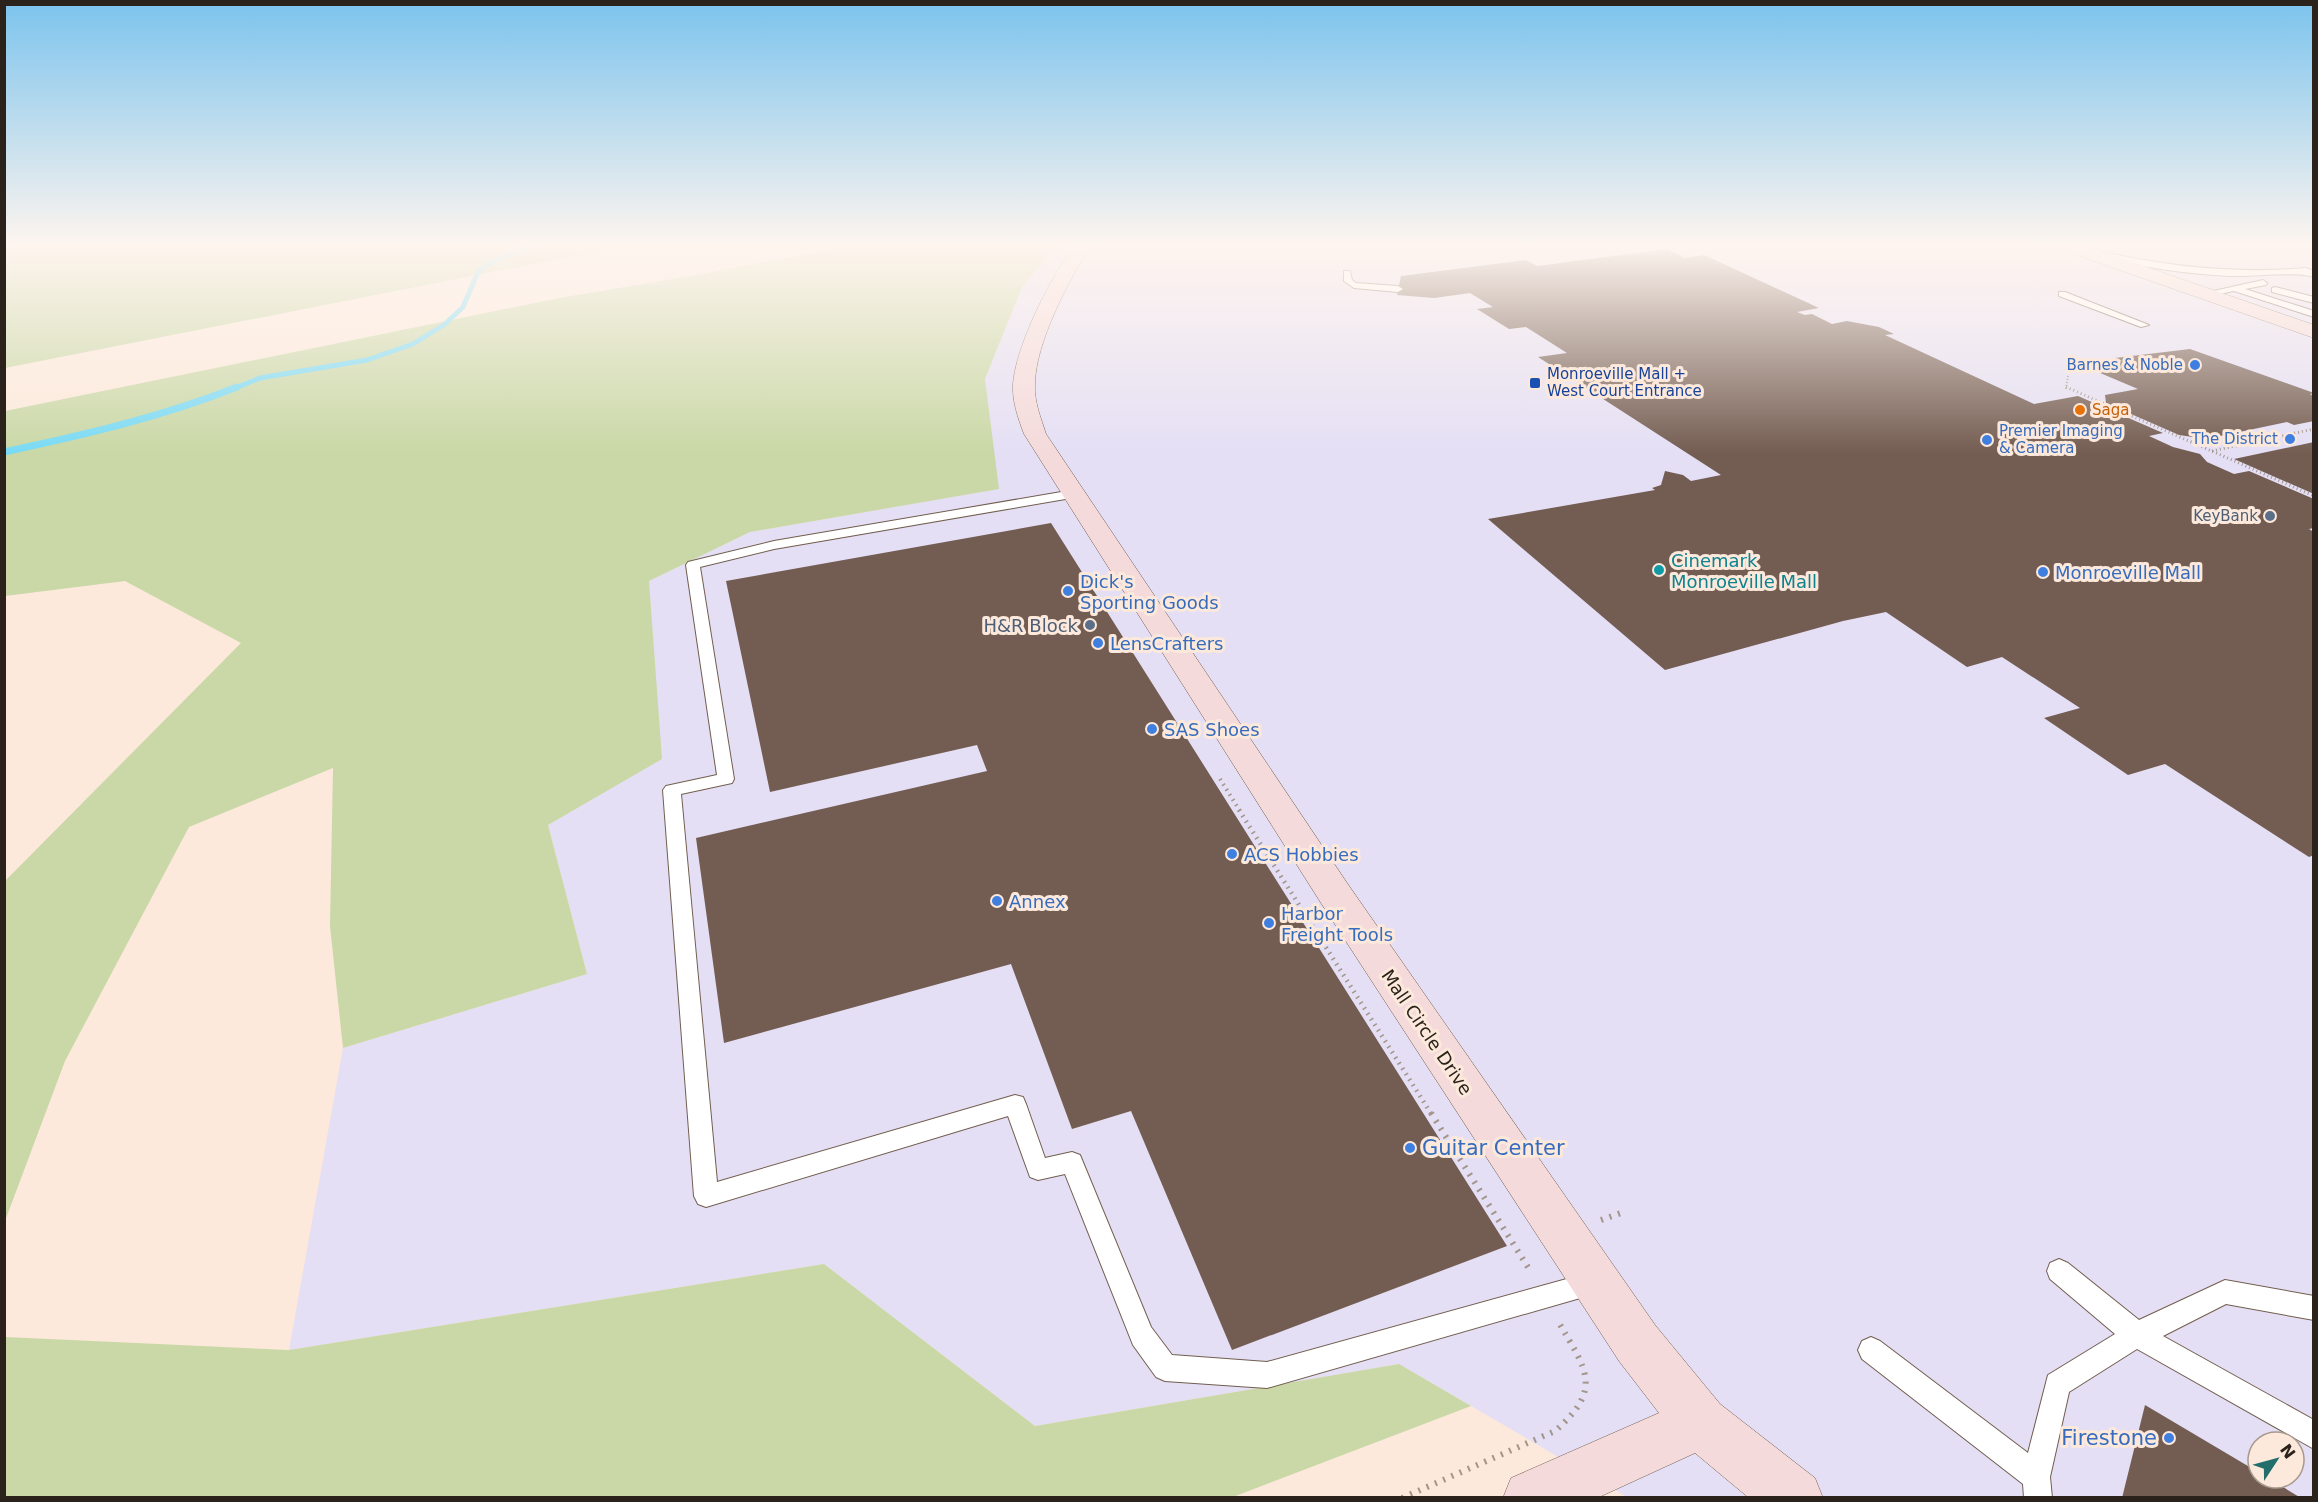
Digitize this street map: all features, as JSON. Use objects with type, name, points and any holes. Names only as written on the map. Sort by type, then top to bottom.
[{"type":"street","name":"Mall Circle Drive","points":[[1048,313],[1028,357],[1024,378],[1024,401],[1035,434],[1072,494],[1334,893],[1637,1343],[1701,1423],[1795,1497]]},
{"type":"street","points":[[2259,313],[2313,332]]},
{"type":"street","points":[[1531,1497],[1701,1423]]},
{"type":"lane","points":[[2113,313],[2144,325]]},
{"type":"lane","points":[[1072,494],[774,545],[693,565],[726,779],[672,790],[706,1196],[1015,1104],[1038,1170],[1072,1161],[1142,1336],[1165,1368],[1267,1375],[1596,1283]]},
{"type":"lane","points":[[2059,1271],[2137,1335],[2313,1434]]},
{"type":"lane","points":[[1871,1350],[2037,1487],[2057,1384],[2137,1335],[2225,1292],[2313,1308]]},
{"type":"path","points":[[2068,376],[2066,388],[2313,496]]},
{"type":"path","points":[[2211,451],[2313,429]]},
{"type":"path","points":[[1218,775],[1519,1250],[1589,1381],[1585,1399],[1576,1415],[1555,1431],[1402,1497]]},
{"type":"shaded area","name":"Monroeville Mall","points":[[1012,313],[2313,313],[2313,1497],[1627,1497],[1399,1364],[1035,1426],[824,1264],[289,1350],[343,1048],[587,974],[548,825],[661,759],[649,581],[750,532],[998,489],[985,379]]},
{"type":"green space","points":[[5,313],[284,313],[5,368]]},
{"type":"green space","points":[[485,313],[1012,313],[985,379],[999,489],[750,532],[649,581],[662,759],[548,825],[587,974],[343,1048],[330,926],[333,768],[189,827],[65,1061],[5,1221],[5,881],[241,643],[125,581],[5,596],[5,411]]},
{"type":"green space","points":[[824,1264],[1035,1426],[1399,1364],[1471,1406],[1233,1497],[5,1498],[5,1337],[289,1350]]},
{"type":"building","name":"Monroeville Mall","points":[[1484,313],[1800,313],[1812,314],[1832,324],[1847,321],[1879,327],[1894,334],[1885,335],[2034,404],[2078,396],[2163,433],[2149,436],[2173,447],[2200,454],[2207,462],[2234,474],[2249,471],[2314,499],[2314,528],[2309,529],[2314,532],[2314,855],[2309,857],[2165,764],[2128,775],[2044,718],[2080,708],[2002,657],[1967,667],[1886,612],[1843,621],[1665,670],[1488,519],[1655,490],[1652,488],[1661,485],[1665,471],[1683,475],[1691,481],[1721,475],[1538,357],[1567,353],[1526,327],[1509,329]]},
{"type":"building","points":[[2190,349],[2314,393],[2310,394],[2314,396],[2314,421],[2294,425],[2287,422],[2206,439],[2179,435],[2106,403],[2105,395],[2138,389],[2086,367],[2122,361],[2115,358]]},
{"type":"building","points":[[2314,442],[2314,494],[2234,459]]},
{"type":"building","name":"Annex","points":[[1051,523],[1507,1246],[1232,1350],[1131,1111],[1072,1129],[1011,964],[724,1043],[696,838],[987,771],[977,745],[770,792],[726,581]]},
{"type":"building","name":"Firestone","points":[[2145,1405],[2246,1465],[2246,1490],[2288,1490],[2301,1498],[2122,1498]]},
{"type":"waterway","points":[[233,389],[260,378],[367,360],[413,344],[445,324],[457,313]]},
{"type":"waterway","points":[[4,452],[151,416],[237,387]]},
{"type":"place","name":"Barnes & Noble","points":[[2195,365]]},
{"type":"place","name":"Monroeville Mall + West Court Entrance","points":[[1535,383]]},
{"type":"place","name":"Saga","points":[[2080,410]]},
{"type":"place","name":"The District","points":[[2290,439]]},
{"type":"place","name":"Premier Imaging & Camera","points":[[1987,440]]},
{"type":"place","name":"KeyBank","points":[[2270,516]]},
{"type":"place","name":"Cinemark Monroeville Mall","points":[[1659,570]]},
{"type":"place","name":"Monroeville Mall","points":[[2043,572]]},
{"type":"place","name":"Dick's Sporting Goods","points":[[1068,591]]},
{"type":"place","name":"H&R Block","points":[[1090,625]]},
{"type":"place","name":"LensCrafters","points":[[1098,643]]},
{"type":"place","name":"SAS Shoes","points":[[1152,729]]},
{"type":"place","name":"ACS Hobbies","points":[[1232,854]]},
{"type":"place","name":"Annex","points":[[997,901]]},
{"type":"place","name":"Harbor Freight Tools","points":[[1269,923]]},
{"type":"place","name":"Guitar Center","points":[[1410,1148]]},
{"type":"place","name":"Firestone","points":[[2169,1438]]}]
